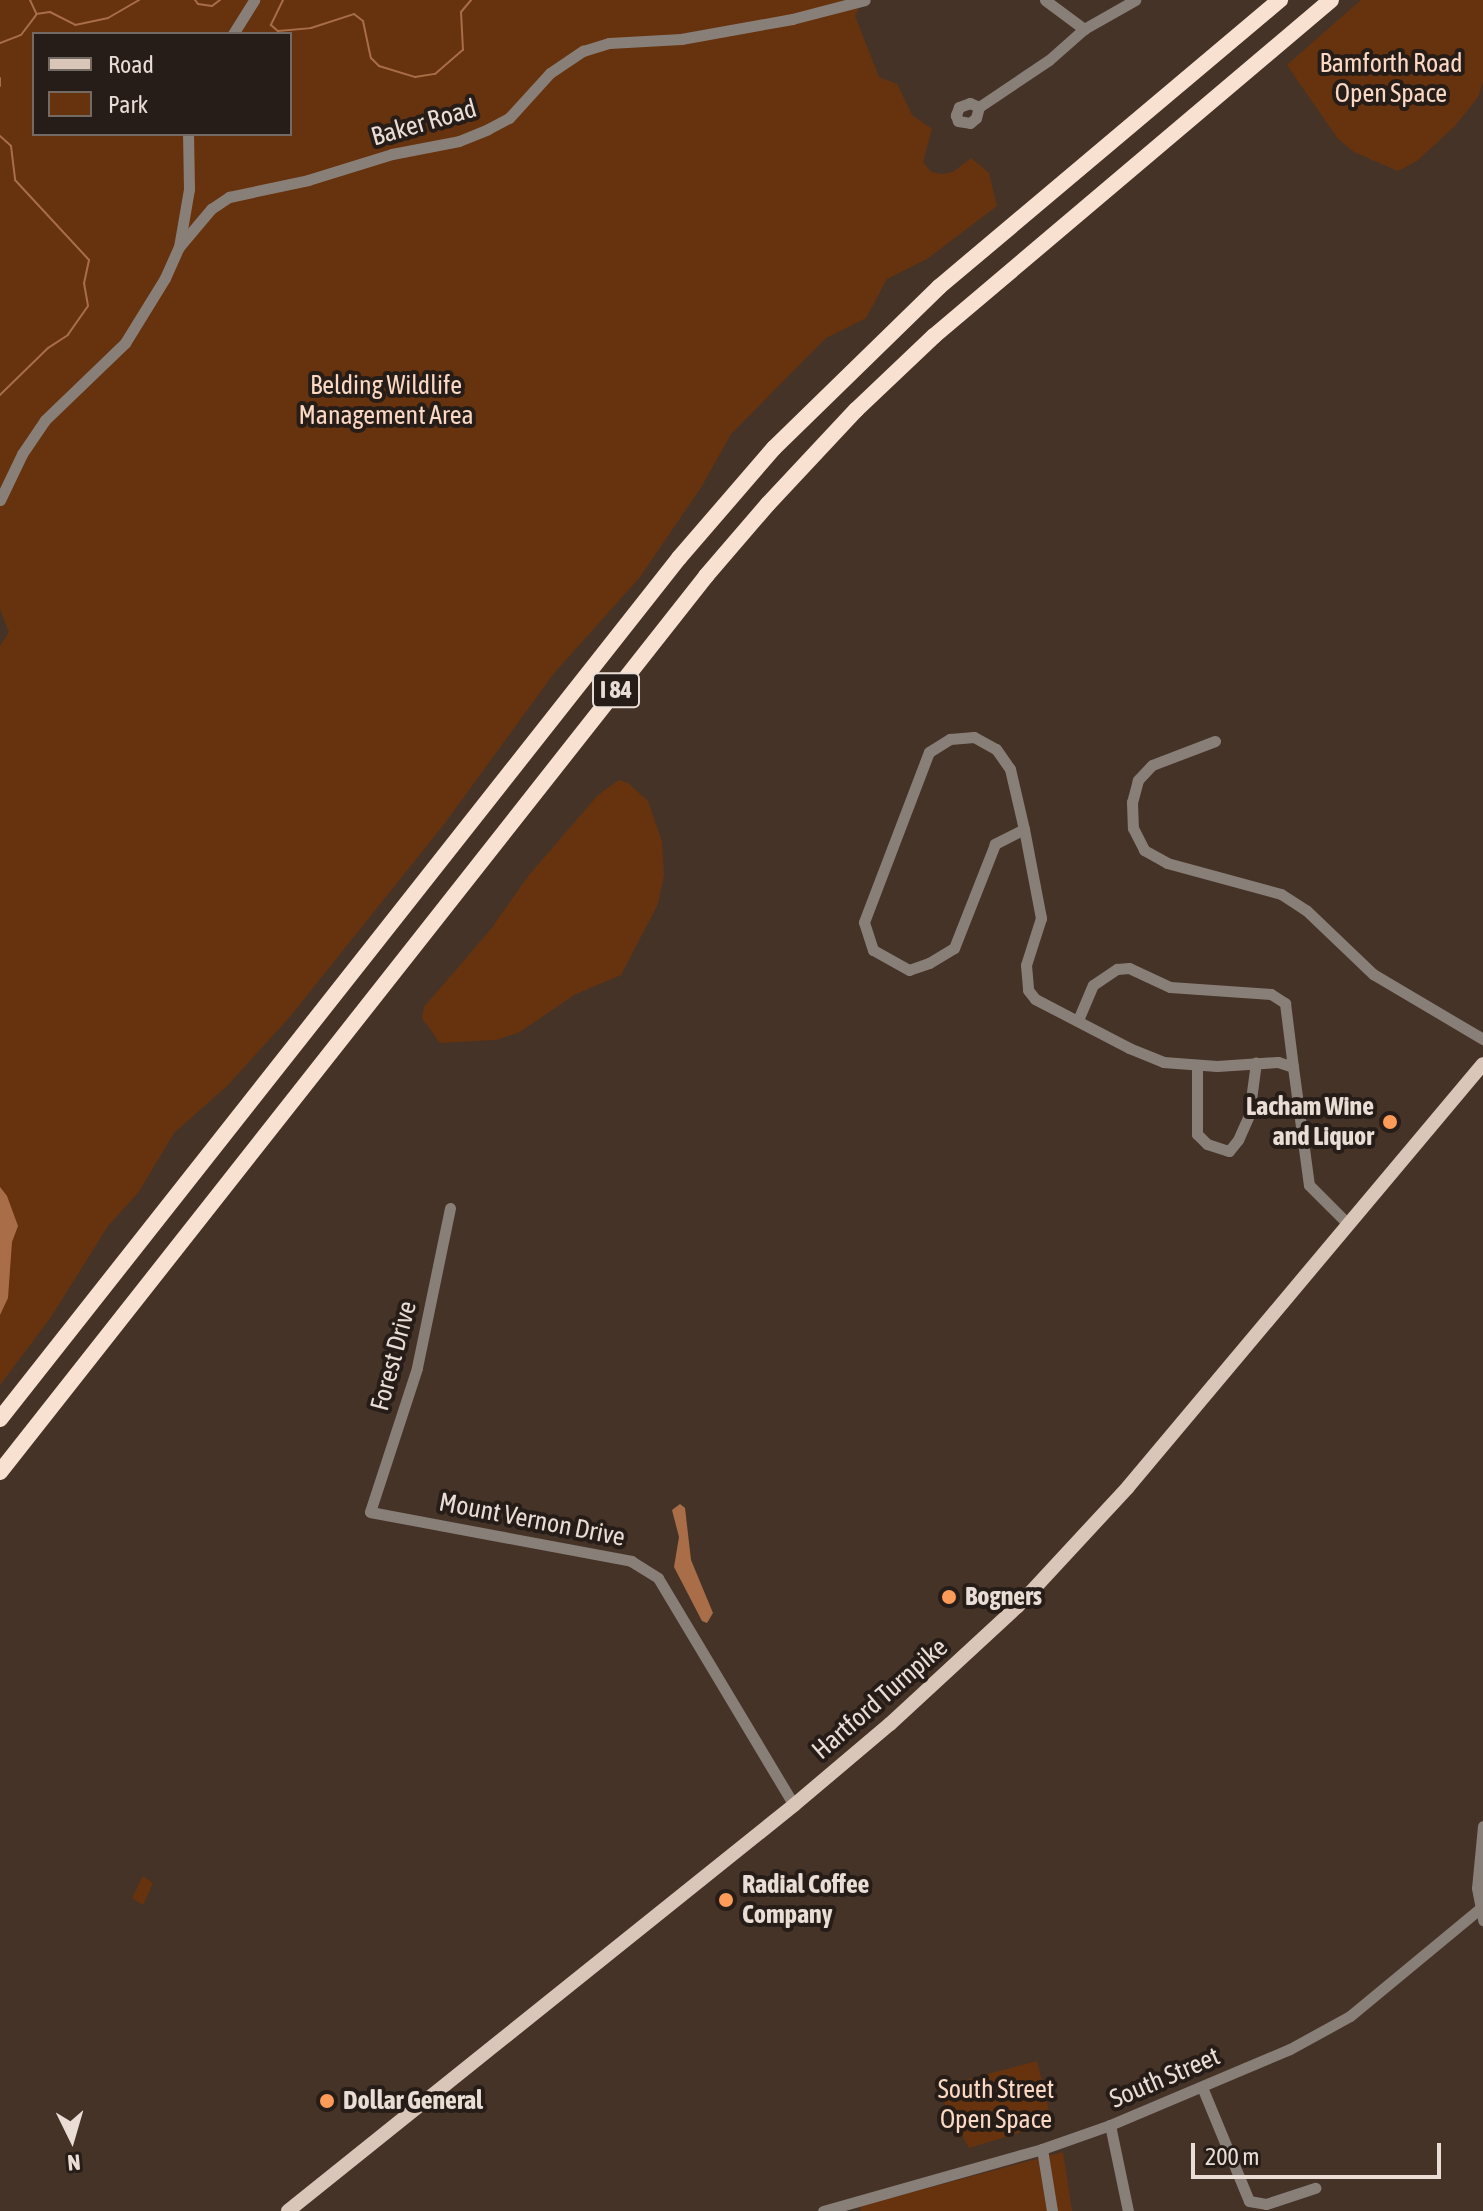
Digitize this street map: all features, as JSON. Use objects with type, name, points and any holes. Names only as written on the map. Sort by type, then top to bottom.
[{"type":"highway","name":"I 84","points":[[0,1419],[679,558],[758,466],[825,395],[923,301],[1280,0]]},
{"type":"highway","name":"I 84","points":[[0,1472],[706,576],[768,504],[845,421],[951,320],[1331,0]]},
{"type":"main road","name":"Hartford Turnpike","points":[[288,2211],[794,1805],[901,1714],[1026,1597],[1128,1487],[1483,1064]]},
{"type":"street","points":[[234,32],[254,0]]},
{"type":"street","name":"Baker Road","points":[[179,247],[211,209],[229,197],[308,180],[392,154],[459,141],[488,129],[517,112],[550,73],[583,51],[609,43],[681,39],[778,22],[865,0]]},
{"type":"street","points":[[1045,0],[1084,29]]},
{"type":"street","points":[[979,107],[1049,60],[1084,29],[1135,0]]},
{"type":"street","points":[[0,500],[22,454],[45,420],[125,343],[146,311],[179,247],[189,189],[188,136]]},
{"type":"street","points":[[1024,829],[995,844],[954,948],[929,963],[909,970],[873,950],[864,922],[929,752],[950,739],[974,737],[996,749],[1013,777],[1038,891],[1041,918],[1026,965],[1028,990],[1035,999],[1129,1048],[1163,1062],[1197,1066],[1278,1062],[1293,1067]]},
{"type":"street","points":[[1215,741],[1152,765],[1138,780],[1132,802],[1133,828],[1144,850],[1167,863],[1281,894],[1306,910],[1373,974],[1483,1039]]},
{"type":"street","points":[[1078,1020],[1093,985],[1117,969],[1129,968],[1170,987],[1271,994],[1285,1003],[1309,1185],[1348,1224]]},
{"type":"street","points":[[1197,1066],[1197,1134],[1207,1144],[1229,1151],[1238,1140],[1249,1115],[1256,1062]]},
{"type":"street","name":"Forest Drive","points":[[370,1512],[417,1368],[450,1208]]},
{"type":"street","name":"Mount Vernon Drive","points":[[370,1512],[631,1561],[658,1578],[794,1805]]},
{"type":"street","points":[[1482,1911],[1477,1888],[1483,1826]]},
{"type":"street","name":"South Street","points":[[823,2211],[1042,2149],[1110,2125],[1290,2049],[1350,2016],[1482,1911]]},
{"type":"street","points":[[1202,2087],[1249,2201],[1266,2204],[1315,2188]]},
{"type":"street","points":[[1110,2125],[1128,2211]]},
{"type":"street","points":[[1042,2149],[1052,2211]]},
{"type":"green space","name":"Belding Wildlife Management Area","points":[[0,0],[863,0],[855,16],[879,77],[897,84],[912,115],[932,129],[923,162],[931,172],[942,174],[953,172],[971,158],[989,173],[997,206],[927,259],[887,279],[866,318],[826,338],[731,434],[702,486],[640,577],[555,672],[445,823],[288,1019],[227,1086],[174,1133],[138,1193],[108,1226],[51,1317],[0,1385],[0,646],[9,632],[0,609]]},
{"type":"green space","name":"Bamforth Road Open Space","points":[[1361,0],[1483,0],[1483,82],[1478,97],[1455,126],[1417,161],[1398,171],[1354,152],[1338,139],[1287,65]]},
{"type":"green space","points":[[619,780],[628,783],[648,801],[662,842],[664,875],[658,904],[621,975],[574,995],[520,1032],[496,1040],[440,1043],[422,1018],[424,1007],[491,929],[529,875],[598,795]]},
{"type":"green space","points":[[143,1876],[153,1883],[143,1905],[132,1898]]},
{"type":"green space","name":"South Street Open Space","points":[[1037,2061],[1052,2123],[969,2148],[936,2088]]},
{"type":"green space","points":[[1063,2152],[1072,2211],[861,2211],[860,2206]]},
{"type":"shaded area","points":[[0,1187],[7,1196],[18,1226],[12,1242],[8,1298],[0,1315]]},
{"type":"shaded area","points":[[680,1504],[685,1508],[691,1560],[713,1613],[707,1623],[702,1621],[674,1567],[679,1537],[672,1510]]},
{"type":"waterway","points":[[30,0],[36,13]]},
{"type":"waterway","points":[[36,14],[50,12],[75,25],[108,18],[139,0]]},
{"type":"waterway","points":[[195,0],[198,4],[212,6],[220,0]]},
{"type":"waterway","points":[[283,0],[271,25],[278,31],[311,28],[354,14],[363,21],[371,58],[379,66],[415,77],[435,74],[463,50],[461,12],[471,0]]},
{"type":"waterway","points":[[0,43],[21,35],[36,15]]},
{"type":"waterway","points":[[0,78],[0,86]]},
{"type":"waterway","points":[[0,136],[11,146],[15,180],[89,260],[84,283],[88,306],[68,335],[48,348],[0,395]]},
{"type":"place","name":"Lacham Wine and Liquor","points":[[1390,1122]]},
{"type":"place","name":"Bogners","points":[[949,1597]]},
{"type":"place","name":"Radial Coffee Company","points":[[726,1900]]},
{"type":"place","name":"Dollar General","points":[[327,2101]]}]
